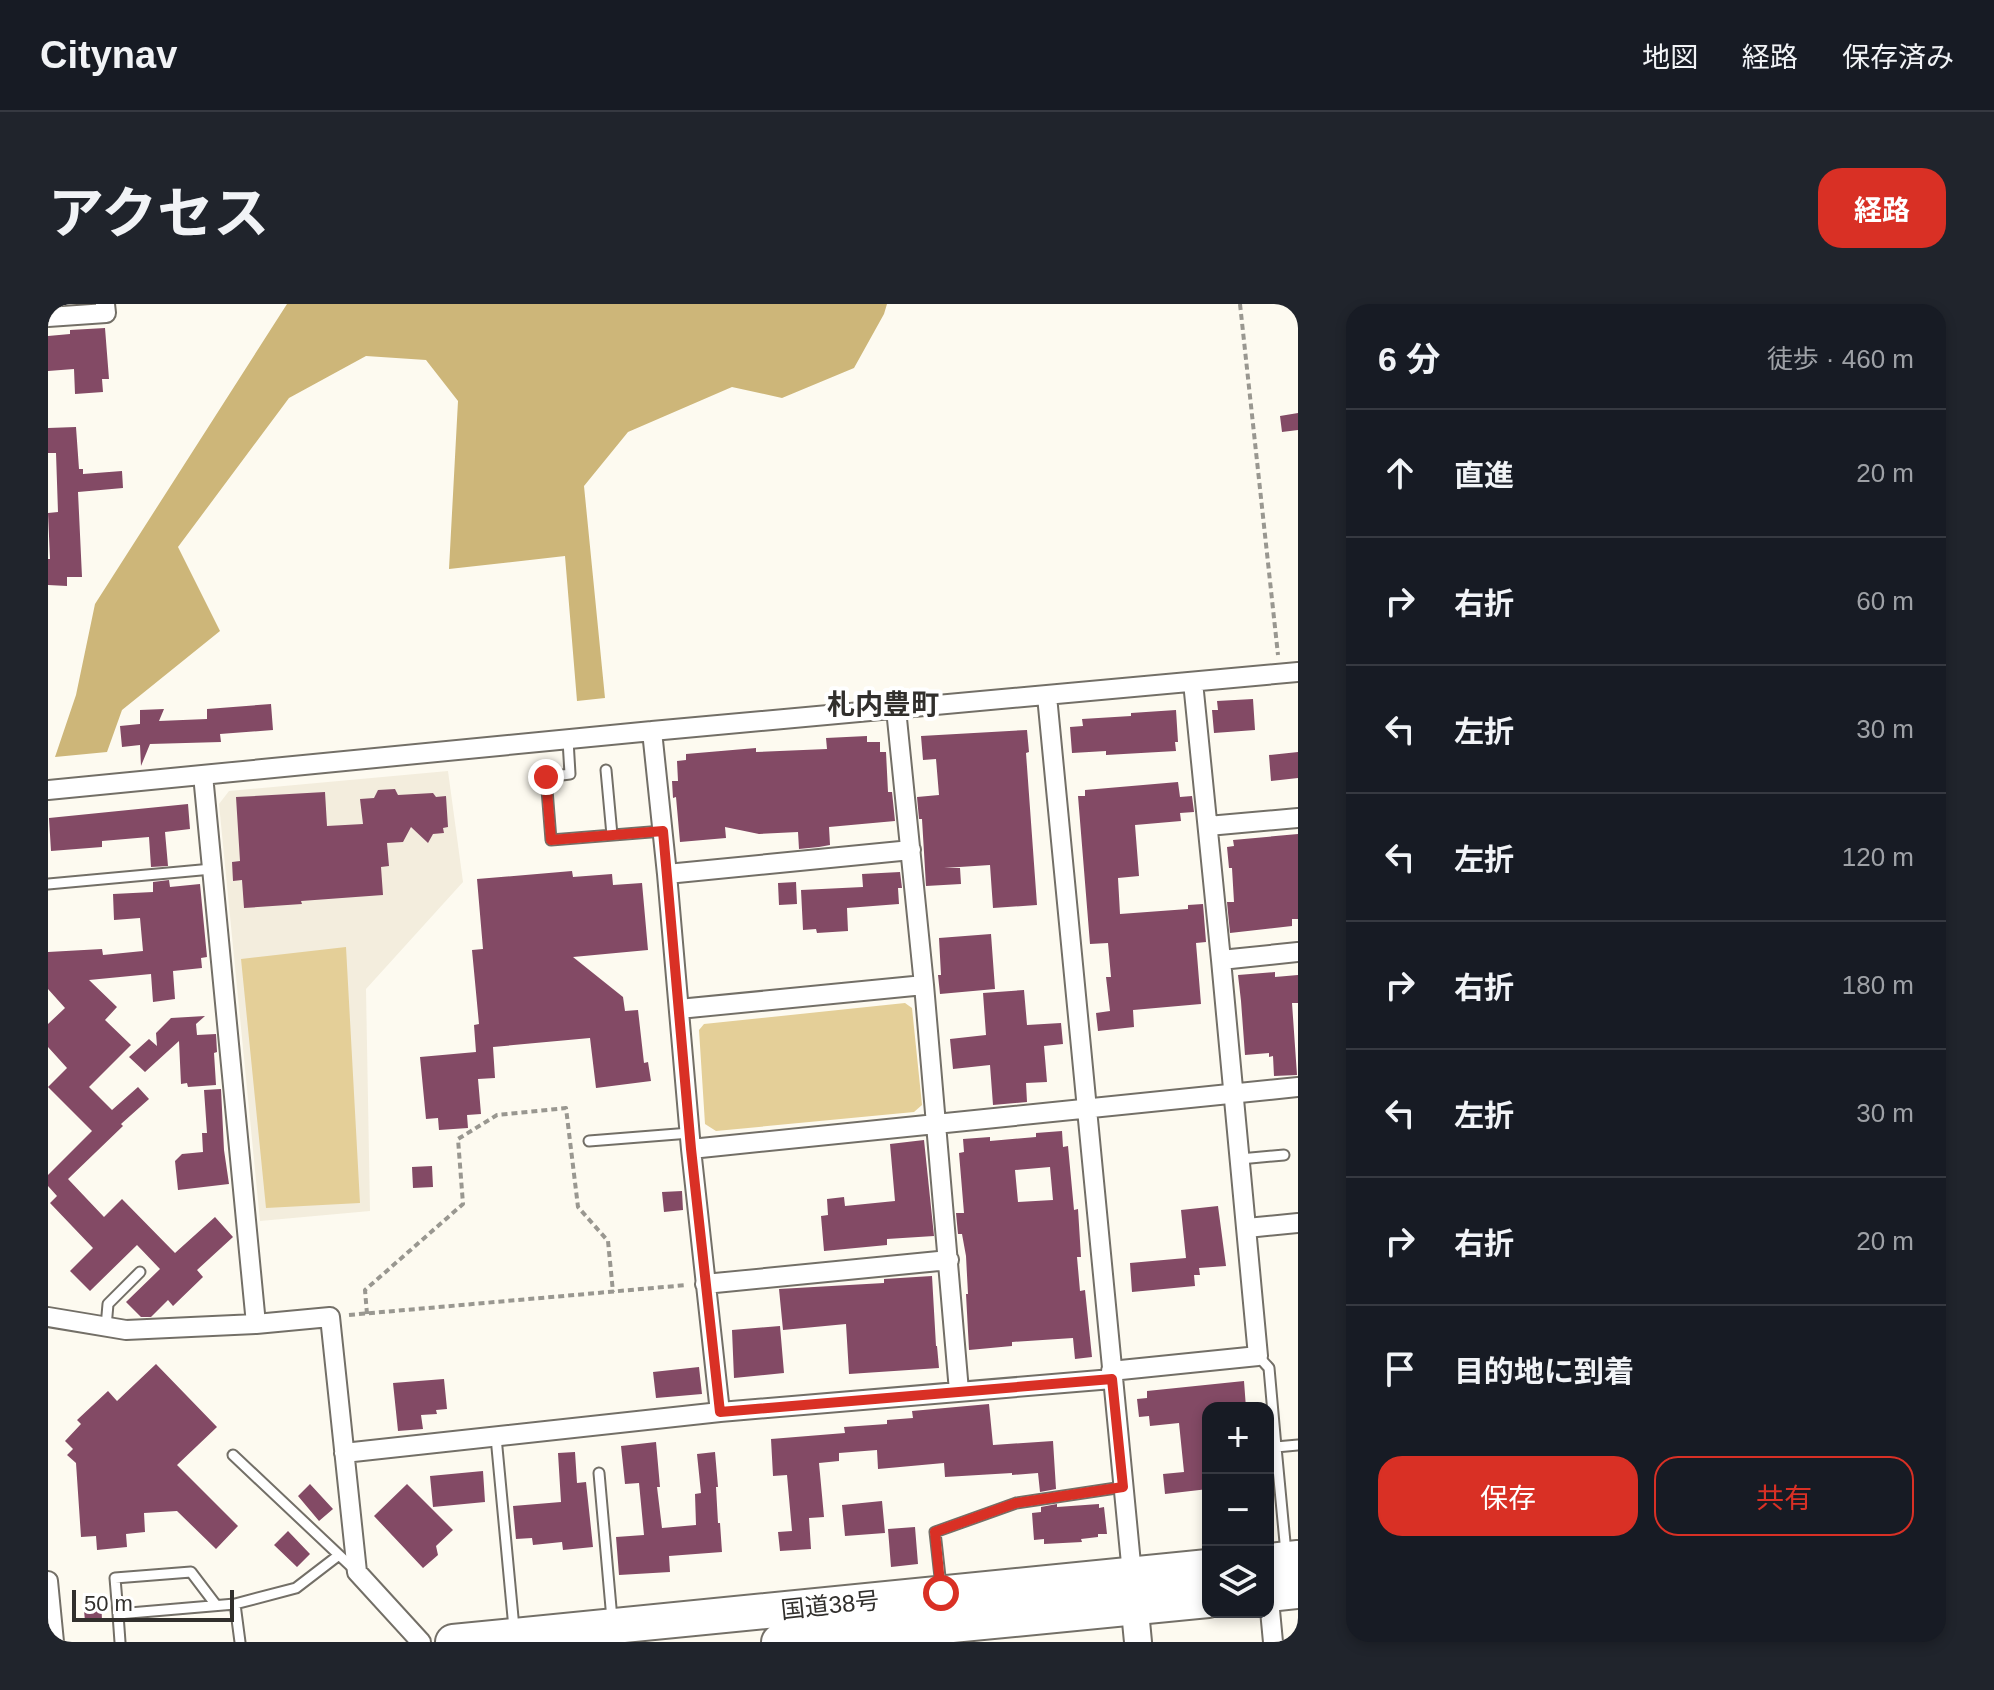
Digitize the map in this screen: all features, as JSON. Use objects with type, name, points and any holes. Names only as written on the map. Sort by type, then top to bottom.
[{"type":"highway","name":"国道38号","points":[[453,1642],[1202,1568]]},
{"type":"highway","points":[[1274,1593],[1298,1591]]},
{"type":"highway","name":"国道38号","points":[[779,1642],[1202,1601]]},
{"type":"main road","points":[[1132,1574],[1138,1642]]},
{"type":"street","points":[[48,317],[106,313],[105,304]]},
{"type":"street","points":[[48,790],[1289,672]]},
{"type":"street","points":[[344,1453],[720,1412],[1112,1375],[1258,1356],[1193,682]]},
{"type":"street","points":[[1047,696],[1132,1574]]},
{"type":"street","points":[[896,709],[937,1123],[959,1391]]},
{"type":"street","points":[[652,731],[720,1412]]},
{"type":"street","points":[[203,775],[256,1324]]},
{"type":"street","points":[[1208,826],[1298,818]]},
{"type":"street","points":[[667,874],[911,850]]},
{"type":"street","points":[[1221,960],[1298,952]]},
{"type":"street","points":[[679,1009],[924,985]]},
{"type":"street","points":[[691,1141],[937,1123],[1298,1087]]},
{"type":"street","points":[[1247,1228],[1298,1223]]},
{"type":"street","points":[[705,1284],[949,1260]]},
{"type":"street","points":[[48,1317],[126,1330],[330,1317],[357,1572],[421,1642]]},
{"type":"street","points":[[48,1581],[54,1642]]},
{"type":"street","points":[[1270,1618],[1273,1642]]},
{"type":"lane","points":[[568,740],[570,774],[546,777],[551,840],[663,831]]},
{"type":"lane","points":[[606,770],[612,835]]},
{"type":"lane","points":[[48,884],[212,869]]},
{"type":"lane","points":[[589,1141],[691,1141]]},
{"type":"lane","points":[[1240,1159],[1284,1155]]},
{"type":"lane","points":[[106,1327],[108,1304],[140,1272]]},
{"type":"lane","points":[[1258,1356],[1269,1368],[1276,1447],[1280,1566]]},
{"type":"lane","points":[[496,1437],[514,1636]]},
{"type":"lane","points":[[1276,1447],[1298,1445]]},
{"type":"lane","points":[[233,1455],[357,1572]]},
{"type":"lane","points":[[599,1473],[613,1626]]},
{"type":"lane","points":[[941,1593],[935,1532],[1016,1503],[1123,1487]]},
{"type":"lane","points":[[118,1614],[235,1604],[296,1588],[339,1555]]},
{"type":"lane","points":[[120,1642],[115,1578],[191,1572],[216,1605]]},
{"type":"lane","points":[[235,1604],[240,1642]]},
{"type":"path","points":[[1240,304],[1289,672]]},
{"type":"path","points":[[367,1314],[365,1290],[463,1204],[458,1139],[497,1115],[566,1108],[578,1207],[608,1241],[613,1292]]},
{"type":"path","points":[[330,1317],[705,1284]]},
{"type":"shaded area","points":[[287,304],[887,304],[854,368],[782,398],[732,387],[628,432],[584,486],[605,698],[577,701],[565,556],[449,569],[458,401],[426,360],[366,356],[289,398],[178,547],[220,631],[122,710],[107,752],[55,757],[76,695],[95,604]]},
{"type":"shaded area","points":[[448,771],[463,882],[366,989],[370,1211],[260,1221],[219,804],[229,791]]},
{"type":"shaded area","points":[[346,947],[360,1203],[266,1208],[241,959]]},
{"type":"shaded area","points":[[905,1003],[912,1008],[922,1105],[914,1112],[716,1131],[705,1124],[699,1030],[704,1024]]},
{"type":"building","points":[[105,328],[109,379],[102,379],[103,392],[75,394],[74,369],[48,371],[48,336],[70,334],[70,330]]},
{"type":"building","points":[[1298,413],[1298,430],[1282,432],[1280,416]]},
{"type":"building","points":[[76,427],[79,469],[83,469],[83,474],[122,471],[123,488],[78,492],[82,577],[67,577],[67,586],[48,585],[48,513],[58,512],[56,453],[48,453],[48,428]]},
{"type":"building","points":[[1253,699],[1255,730],[1214,733],[1212,710],[1218,710],[1217,701]]},
{"type":"building","points":[[271,704],[273,730],[220,734],[221,742],[150,744],[141,766],[140,745],[122,747],[120,726],[140,724],[140,710],[164,709],[159,721],[207,719],[207,709]]},
{"type":"building","points":[[1176,710],[1176,751],[1106,755],[1106,751],[1072,753],[1070,727],[1083,726],[1082,719]]},
{"type":"building","points":[[1027,730],[1037,905],[993,908],[990,865],[944,868],[960,868],[961,884],[926,886],[922,819],[919,819],[917,797],[939,795],[936,759],[923,760],[921,736]]},
{"type":"building","points":[[867,736],[867,742],[880,742],[880,752],[886,752],[888,792],[892,792],[895,821],[829,827],[830,845],[799,849],[798,832],[759,834],[725,827],[726,838],[680,842],[672,781],[678,781],[677,761],[686,760],[686,754],[756,748],[756,752],[827,749],[826,738]]},
{"type":"building","points":[[1298,752],[1298,778],[1271,781],[1269,755]]},
{"type":"building","points":[[1178,782],[1180,797],[1192,796],[1194,812],[1180,813],[1181,821],[1135,825],[1139,876],[1118,878],[1120,914],[1188,909],[1188,905],[1203,904],[1206,942],[1196,943],[1201,1004],[1133,1010],[1134,1027],[1098,1031],[1096,1013],[1110,1011],[1106,977],[1111,977],[1108,943],[1090,944],[1078,796],[1085,796],[1085,790]]},
{"type":"building","points":[[395,789],[398,795],[433,793],[436,797],[446,796],[448,827],[443,828],[444,833],[433,834],[428,843],[411,827],[403,842],[387,843],[389,866],[381,867],[383,895],[244,908],[242,880],[233,881],[232,862],[240,861],[236,797],[325,792],[327,826],[363,824],[360,799],[374,798],[378,790]]},
{"type":"building","points":[[188,804],[190,829],[165,832],[168,866],[151,867],[149,837],[102,841],[102,847],[51,851],[49,818]]},
{"type":"building","points":[[1298,834],[1298,919],[1292,919],[1292,926],[1230,933],[1227,902],[1234,902],[1227,847],[1234,846],[1233,840]]},
{"type":"building","points":[[572,871],[573,877],[612,874],[613,885],[642,883],[648,950],[573,957],[623,997],[625,1011],[638,1010],[644,1063],[648,1062],[651,1081],[596,1088],[590,1038],[493,1047],[495,1078],[478,1079],[481,1114],[467,1115],[468,1128],[439,1130],[438,1118],[426,1119],[420,1057],[476,1052],[474,1025],[479,1024],[472,950],[483,949],[477,879]]},
{"type":"building","points":[[900,872],[902,888],[898,888],[899,904],[847,908],[848,931],[817,933],[816,929],[803,930],[801,890],[863,887],[862,874]]},
{"type":"building","points":[[169,880],[170,887],[200,884],[207,957],[201,958],[202,968],[173,971],[175,999],[153,1002],[151,974],[89,980],[117,1007],[105,1020],[131,1045],[89,1087],[112,1110],[138,1087],[149,1099],[68,1179],[104,1217],[122,1199],[175,1253],[215,1217],[233,1237],[197,1270],[203,1277],[173,1306],[168,1300],[151,1317],[141,1317],[126,1302],[160,1269],[137,1245],[90,1291],[70,1271],[93,1248],[50,1203],[57,1196],[48,1186],[48,1175],[92,1131],[48,1087],[67,1068],[48,1047],[48,1024],[65,1008],[48,989],[48,952],[102,949],[103,955],[143,951],[140,918],[114,920],[113,894],[153,892],[153,882]]},
{"type":"building","points":[[796,882],[797,904],[779,905],[778,883]]},
{"type":"building","points":[[991,934],[995,989],[940,994],[939,938]]},
{"type":"building","points":[[1275,972],[1275,977],[1298,975],[1298,1003],[1292,1003],[1297,1075],[1274,1076],[1273,1056],[1269,1057],[1269,1053],[1245,1055],[1238,975]]},
{"type":"building","points":[[1024,990],[1027,1025],[1061,1023],[1063,1044],[1044,1046],[1047,1082],[1026,1083],[1027,1102],[993,1105],[990,1065],[953,1069],[950,1039],[986,1035],[983,993]]},
{"type":"building","points":[[205,1016],[196,1024],[197,1035],[216,1034],[216,1085],[188,1087],[187,1083],[181,1084],[179,1041],[145,1072],[129,1057],[149,1039],[157,1046],[156,1033],[171,1018]]},
{"type":"building","points":[[221,1089],[229,1184],[178,1190],[175,1161],[182,1154],[203,1152],[202,1133],[207,1133],[204,1090]]},
{"type":"building","points":[[1062,1131],[1063,1147],[1068,1146],[1074,1210],[1078,1209],[1080,1291],[1085,1290],[1092,1357],[1075,1359],[1073,1338],[1012,1342],[1012,1346],[969,1350],[966,1256],[962,1234],[958,1234],[956,1213],[964,1213],[959,1153],[964,1152],[963,1139],[990,1137],[990,1141],[1036,1137],[1036,1133]],"holes":[[[1050,1167],[1053,1200],[1018,1202],[1015,1170]]]},
{"type":"building","points":[[924,1140],[934,1236],[887,1239],[887,1245],[824,1251],[821,1216],[828,1215],[827,1199],[844,1197],[845,1206],[895,1201],[890,1144]]},
{"type":"building","points":[[432,1166],[433,1187],[413,1188],[412,1167]]},
{"type":"building","points":[[682,1191],[683,1210],[664,1212],[662,1192]]},
{"type":"building","points":[[1218,1206],[1226,1266],[1199,1268],[1200,1275],[1194,1275],[1195,1286],[1132,1292],[1130,1263],[1186,1258],[1181,1210]]},
{"type":"building","points":[[932,1276],[939,1368],[849,1374],[846,1324],[783,1330],[779,1289],[884,1283],[884,1279]]},
{"type":"building","points":[[780,1326],[784,1373],[734,1378],[732,1330]]},
{"type":"building","points":[[156,1364],[217,1427],[177,1465],[238,1526],[216,1549],[177,1511],[144,1513],[145,1532],[126,1534],[127,1547],[97,1550],[96,1536],[81,1537],[76,1463],[67,1455],[73,1449],[65,1441],[81,1424],[77,1420],[108,1391],[117,1401]]},
{"type":"building","points":[[699,1367],[702,1394],[656,1398],[653,1372]]},
{"type":"building","points":[[444,1379],[447,1409],[436,1410],[437,1414],[421,1415],[423,1429],[398,1431],[393,1383]]},
{"type":"building","points":[[1244,1381],[1246,1402],[1202,1402],[1202,1490],[1165,1494],[1163,1474],[1184,1472],[1179,1423],[1150,1426],[1149,1416],[1139,1417],[1137,1399],[1147,1398],[1147,1391]]},
{"type":"building","points":[[989,1404],[993,1445],[1053,1441],[1056,1489],[1040,1492],[1038,1473],[945,1477],[944,1463],[878,1469],[877,1450],[839,1453],[839,1461],[819,1463],[824,1517],[809,1518],[811,1549],[780,1551],[778,1532],[792,1531],[787,1475],[773,1476],[771,1439],[845,1433],[844,1427],[887,1424],[887,1420],[913,1418],[912,1411]]},
{"type":"building","points":[[656,1442],[662,1528],[696,1525],[695,1494],[701,1493],[697,1454],[715,1452],[722,1552],[669,1556],[670,1572],[619,1575],[616,1537],[644,1535],[639,1483],[625,1484],[621,1446]]},
{"type":"building","points":[[575,1452],[577,1483],[586,1482],[593,1547],[563,1550],[562,1542],[533,1545],[532,1538],[516,1539],[513,1506],[561,1502],[558,1453]]},
{"type":"building","points":[[483,1471],[485,1502],[433,1507],[430,1476]]},
{"type":"building","points":[[310,1484],[333,1509],[319,1521],[298,1496]]},
{"type":"building","points":[[407,1484],[453,1530],[436,1546],[438,1555],[423,1568],[374,1516]]},
{"type":"building","points":[[882,1501],[885,1533],[845,1536],[842,1505]]},
{"type":"building","points":[[1057,1504],[1057,1507],[1099,1504],[1099,1508],[1104,1507],[1107,1534],[1081,1539],[1082,1542],[1044,1544],[1044,1539],[1034,1540],[1032,1513],[1041,1512],[1041,1507]]},
{"type":"building","points":[[915,1527],[918,1564],[891,1567],[888,1529]]},
{"type":"building","points":[[288,1531],[310,1554],[297,1567],[274,1545]]},
{"type":"building","points":[[101,1599],[102,1620],[85,1621],[83,1600]]},
{"type":"district","name":"札内豊町","points":[[883,704]]},
{"type":"route","points":[[546,777],[551,840],[663,831],[691,1149],[720,1412],[1112,1379],[1123,1487],[1016,1503],[935,1532],[941,1593]]}]
